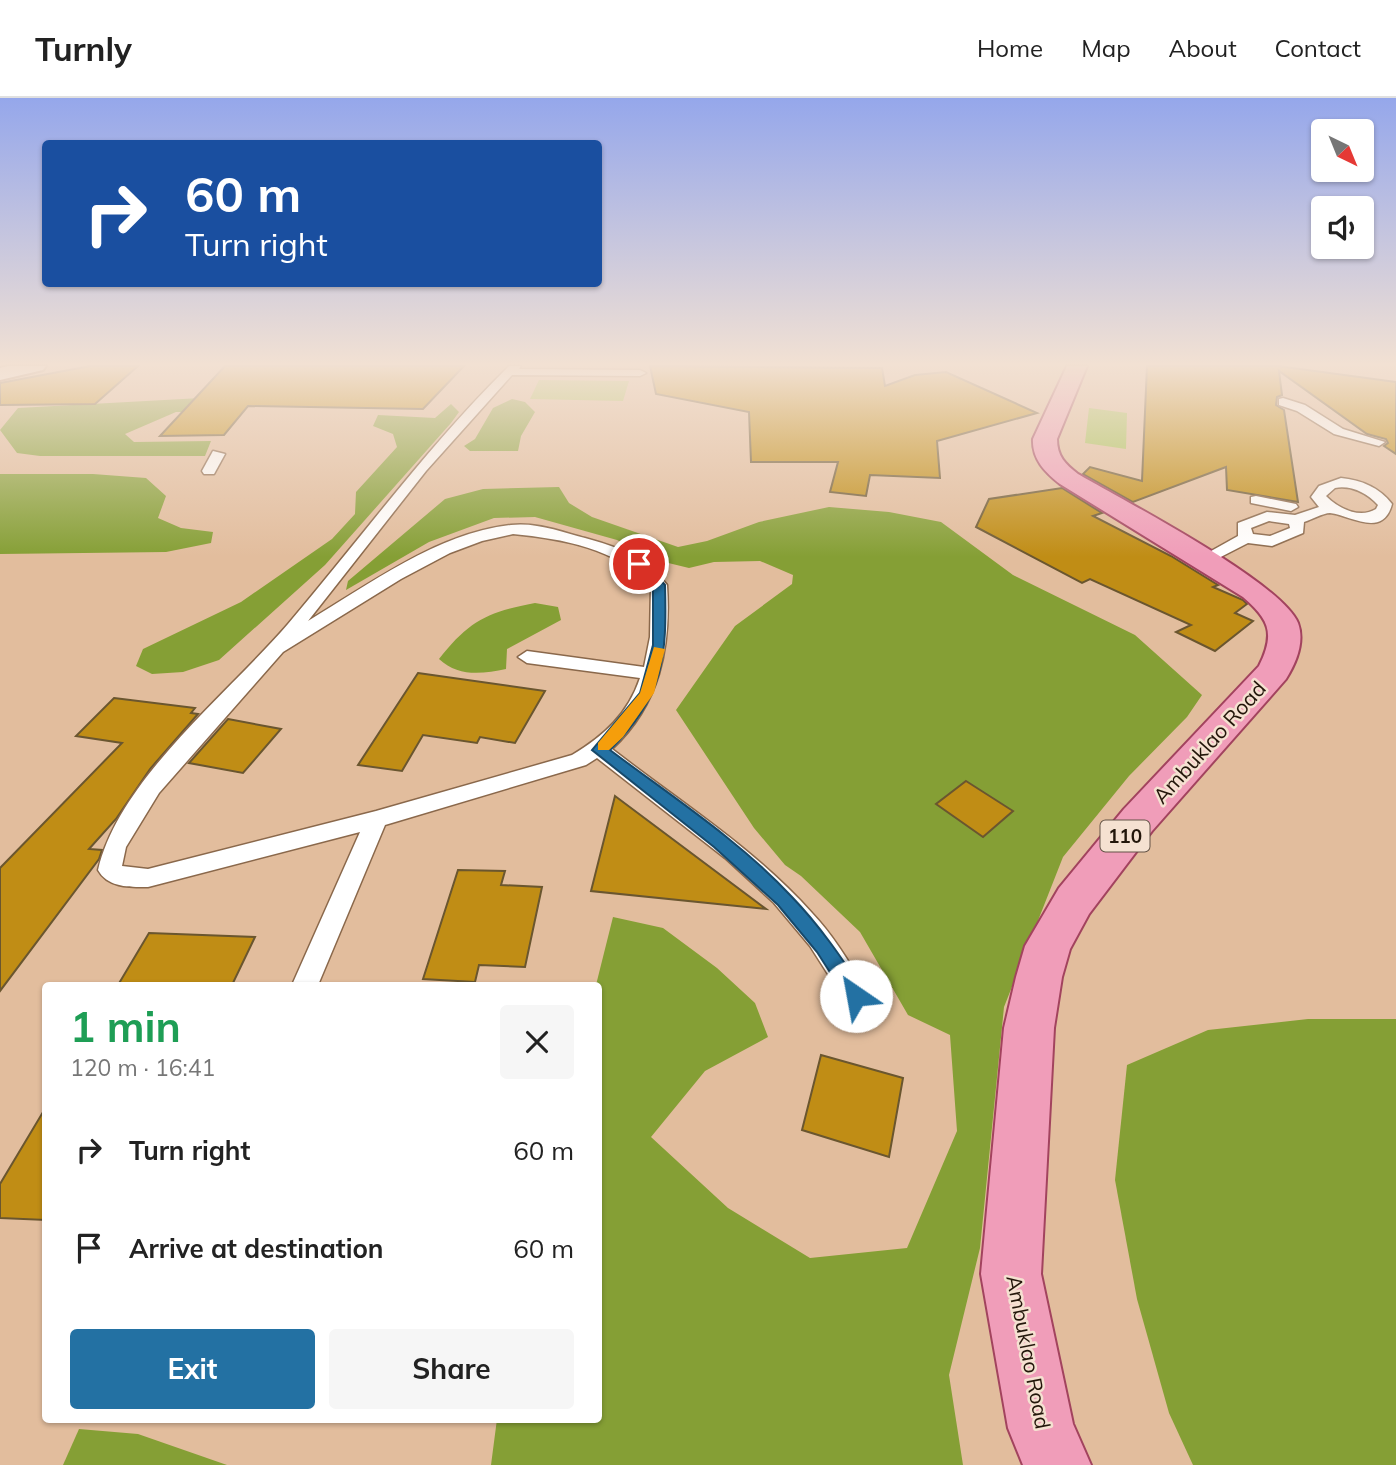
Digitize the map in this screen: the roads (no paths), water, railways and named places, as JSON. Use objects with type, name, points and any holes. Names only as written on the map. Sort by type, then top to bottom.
[{"type":"main road","name":"Ambuklao Road","points":[[1049,430],[1044,450],[1050,461],[1069,479],[1232,576],[1270,604],[1283,620],[1286,632],[1283,653],[1274,671],[1138,820],[1073,901],[1048,946],[1029,1027],[1011,1274],[1041,1428],[1057,1465]]},
{"type":"lane","points":[[275,649],[395,576],[477,537],[513,529],[584,541],[609,549],[639,564],[659,585],[660,645],[647,693],[617,734],[600,750],[499,785],[376,819],[148,878],[124,878],[110,870],[109,856],[153,789],[208,719],[275,649],[454,430]]},
{"type":"lane","points":[[1336,430],[1354,438],[1379,442]]},
{"type":"lane","points":[[209,471],[218,454]]},
{"type":"lane","points":[[1256,500],[1277,506],[1303,508],[1318,497],[1321,489],[1331,483],[1351,484],[1370,490],[1385,504],[1383,510],[1373,517]]},
{"type":"lane","points":[[1318,497],[1329,508],[1360,519],[1396,519]]},
{"type":"lane","points":[[1246,538],[1243,526],[1267,516],[1296,520],[1329,508]]},
{"type":"lane","points":[[1203,560],[1246,538],[1272,541],[1298,530],[1296,520]]},
{"type":"lane","points":[[527,657],[652,674]]},
{"type":"lane","points":[[600,750],[720,842],[784,900],[824,946],[856,996]]},
{"type":"lane","points":[[305,982],[376,819]]}]
